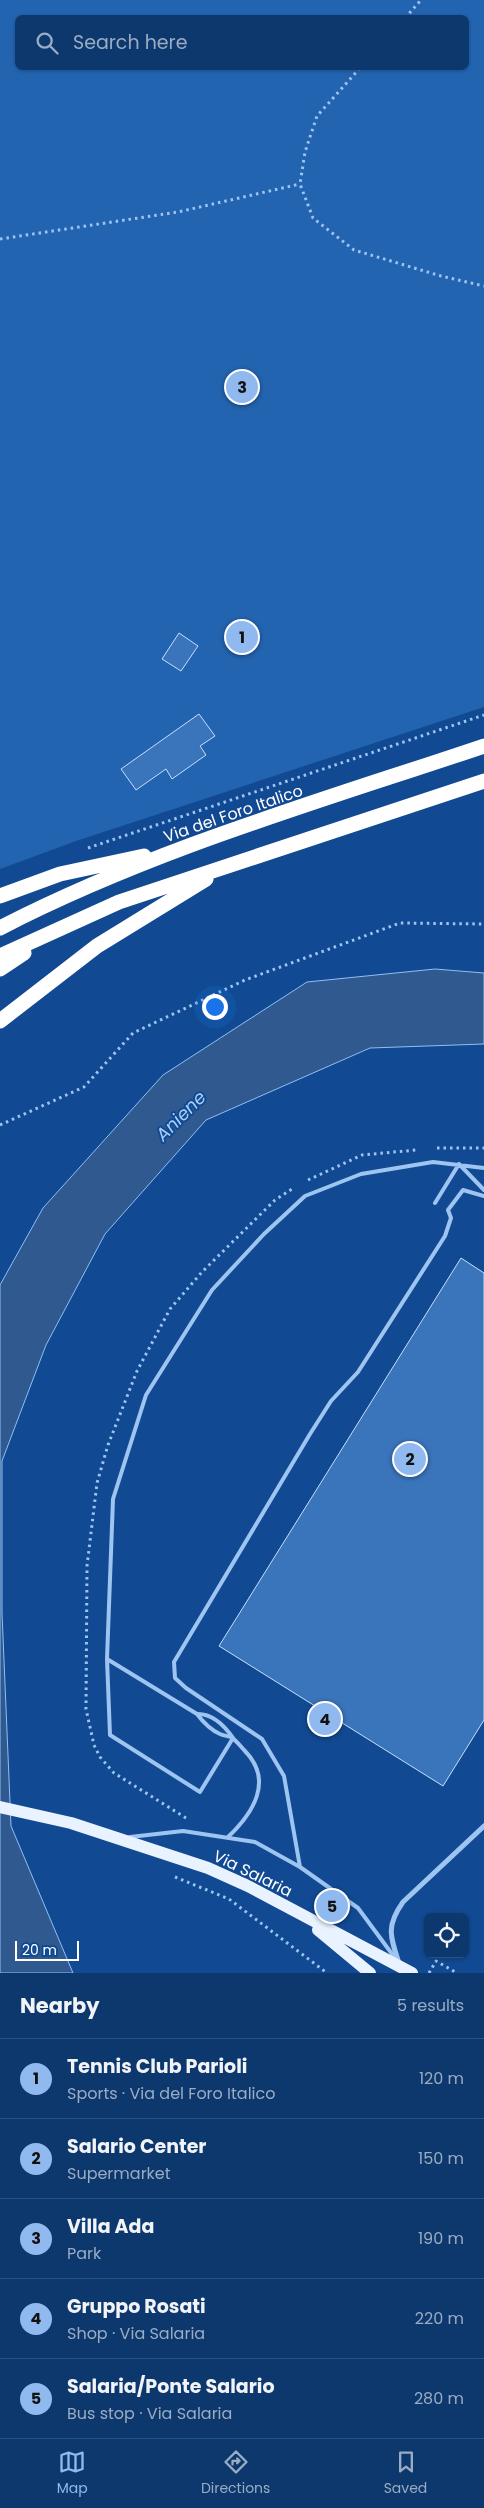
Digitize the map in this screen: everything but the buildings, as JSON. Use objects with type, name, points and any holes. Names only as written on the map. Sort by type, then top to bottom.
[{"type":"highway","name":"Via del Foro Italico","points":[[0,928],[85,888],[182,847],[484,746]]},
{"type":"highway","points":[[0,956],[119,902],[484,781]]},
{"type":"highway","points":[[2,895],[60,874],[182,847]]},
{"type":"highway","points":[[0,1021],[50,980],[106,940],[234,863]]},
{"type":"highway","points":[[0,970],[64,926]]},
{"type":"main road","name":"Via Salaria","points":[[0,1807],[71,1823],[123,1838],[224,1875],[406,1970]]},
{"type":"main road","points":[[300,1916],[370,1973]]},
{"type":"street","points":[[406,1970],[391,1938],[390,1927],[393,1917],[403,1902],[484,1826]]},
{"type":"lane","points":[[233,1738],[200,1792],[110,1735],[107,1659],[113,1499],[146,1395],[212,1290],[264,1234],[306,1196],[361,1174],[434,1162],[484,1168]]},
{"type":"lane","points":[[459,1164],[484,1190]]},
{"type":"lane","points":[[435,1203],[459,1164]]},
{"type":"lane","points":[[300,1868],[284,1776],[262,1739],[186,1688],[175,1678],[174,1662],[310,1434],[331,1401],[358,1372],[445,1236],[451,1218],[448,1210],[463,1190],[484,1196]]},
{"type":"lane","points":[[107,1659],[197,1714],[204,1724],[220,1734],[233,1738]]},
{"type":"lane","points":[[197,1714],[206,1714],[225,1726],[233,1738],[250,1756],[260,1777],[256,1802],[240,1826],[228,1837]]},
{"type":"lane","points":[[123,1838],[183,1831],[256,1842],[300,1868],[358,1908],[406,1970]]},
{"type":"path","points":[[408,15],[421,0]]},
{"type":"path","points":[[358,70],[317,116],[305,152],[300,184],[313,218],[354,250],[440,276],[484,286]]},
{"type":"path","points":[[0,239],[178,212],[300,184]]},
{"type":"path","points":[[87,848],[484,715]]},
{"type":"path","points":[[0,1125],[84,1087],[133,1033],[245,980],[400,923],[484,924]]},
{"type":"path","points":[[430,1149],[484,1148]]},
{"type":"path","points":[[195,1833],[189,1820],[114,1773],[100,1757],[94,1745],[86,1709],[87,1566],[97,1483],[108,1444],[138,1371],[170,1309],[202,1272],[274,1200],[316,1175],[362,1155],[420,1150]]},
{"type":"path","points":[[169,1874],[229,1899],[327,1973]]},
{"type":"path","points":[[429,1973],[436,1961],[458,1973]]},
{"type":"shaded area","points":[[0,0],[484,0],[484,707],[76,841],[0,869]]},
{"type":"water","name":"Aniene","points":[[435,969],[484,973],[484,1044],[370,1048],[206,1120],[105,1234],[46,1345],[2,1461],[2,1613],[11,1826],[73,1973],[0,1973],[0,1285],[43,1208],[163,1075],[307,982]]},
{"type":"place","name":"Villa Ada","points":[[242,387]]},
{"type":"place","name":"Tennis Club Parioli","points":[[242,637]]},
{"type":"place","name":"Salario Center","points":[[410,1459]]},
{"type":"place","name":"Gruppo Rosati","points":[[325,1719]]},
{"type":"place","name":"Salaria/Ponte Salario","points":[[332,1906]]}]
